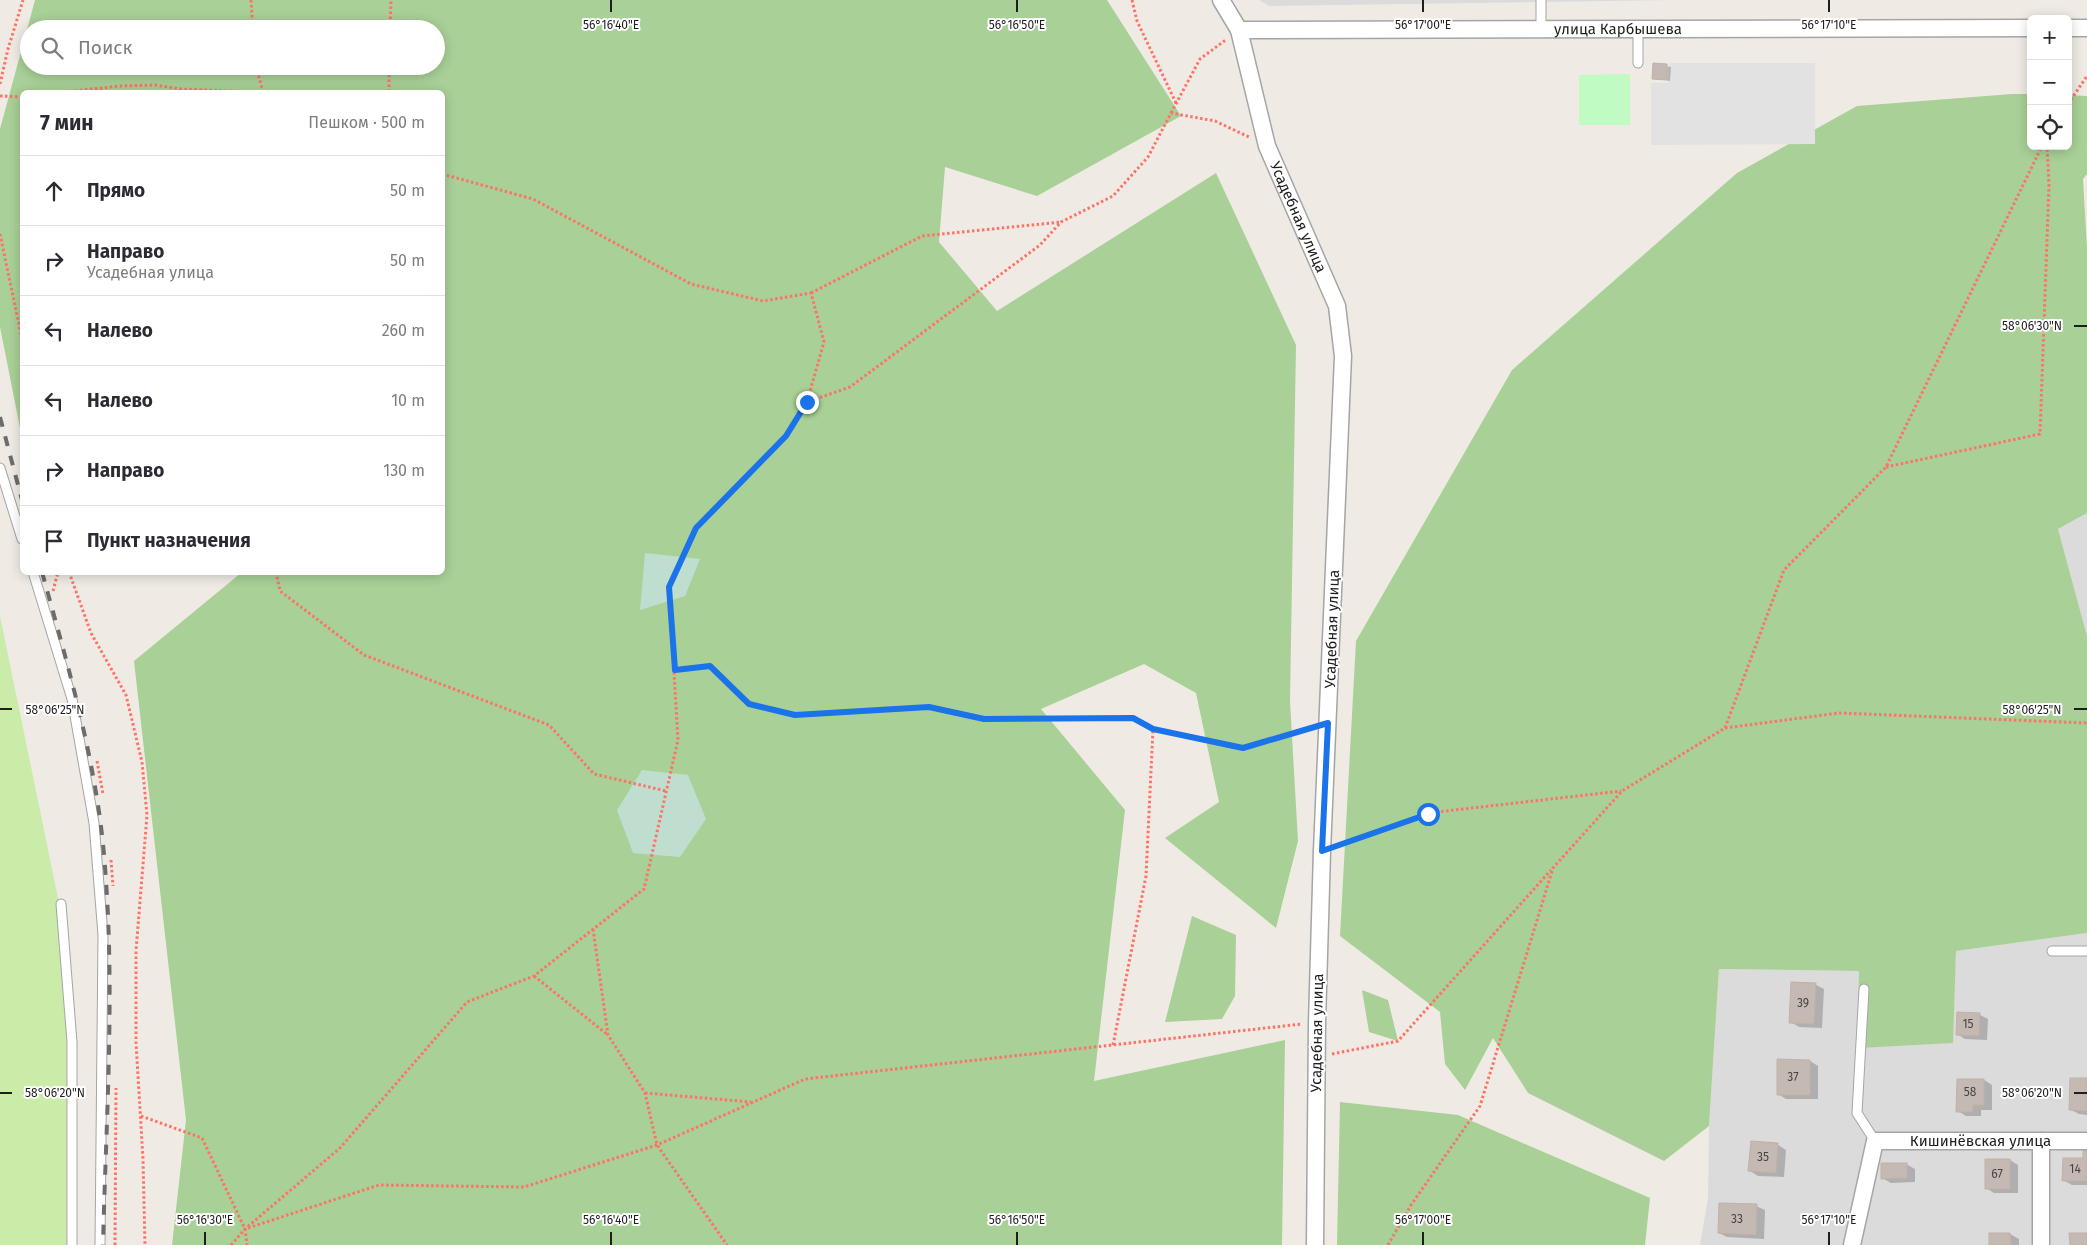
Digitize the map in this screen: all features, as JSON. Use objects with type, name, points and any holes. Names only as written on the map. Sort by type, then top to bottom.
[{"type":"street","points":[[1222,0],[1238,30]]},
{"type":"street","name":"улица Карбышева","points":[[1238,30],[2027,28]]},
{"type":"street","points":[[2072,28],[2087,28]]},
{"type":"street","name":"Усадебная улица","points":[[1238,30],[1267,146],[1337,306],[1343,356],[1322,851],[1316,1058],[1315,1245]]},
{"type":"street","points":[[1852,1245],[1875,1141]]},
{"type":"street","name":"Кишинёвская улица","points":[[1875,1141],[2087,1141]]},
{"type":"street","points":[[2041,1141],[2041,1245]]},
{"type":"lane","points":[[1540,0],[1542,30]]},
{"type":"lane","points":[[1638,29],[1638,63]]},
{"type":"lane","points":[[0,468],[20,533]]},
{"type":"lane","points":[[34,575],[72,699],[94,823],[103,935],[100,1245]]},
{"type":"lane","points":[[61,904],[72,1042],[72,1245]]},
{"type":"lane","points":[[2052,951],[2087,951]]},
{"type":"lane","points":[[1864,988],[1856,1113],[1875,1141]]},
{"type":"path","points":[[0,84],[8,49],[24,0]]},
{"type":"path","points":[[251,0],[252,20]]},
{"type":"path","points":[[390,20],[391,0]]},
{"type":"path","points":[[1132,0],[1137,21],[1176,102]]},
{"type":"path","points":[[445,175],[533,199],[691,284],[763,301],[811,293],[922,236],[1061,222],[1113,196],[1148,157],[1200,60],[1238,30]]},
{"type":"path","points":[[258,75],[262,90]]},
{"type":"path","points":[[389,75],[389,90]]},
{"type":"path","points":[[2072,98],[2087,76]]},
{"type":"path","points":[[84,90],[155,85],[204,90]]},
{"type":"path","points":[[0,96],[20,97]]},
{"type":"path","points":[[1171,113],[1215,121],[1267,146]]},
{"type":"path","points":[[1725,728],[1784,570],[1886,467],[2040,150]]},
{"type":"path","points":[[1886,467],[2040,434],[2049,185],[2048,150]]},
{"type":"path","points":[[807,402],[850,387],[1040,245],[1061,222]]},
{"type":"path","points":[[0,234],[20,329]]},
{"type":"path","points":[[231,1245],[246,1229],[340,1148],[467,1002],[534,976],[644,889],[678,740],[669,587],[696,528],[786,436],[807,402],[824,342],[811,293]]},
{"type":"path","points":[[70,575],[91,633],[126,695],[142,762],[147,814],[136,951],[136,1042],[141,1116],[145,1245]]},
{"type":"path","points":[[277,575],[280,590],[364,655],[549,724],[594,774],[666,790]]},
{"type":"path","points":[[675,670],[710,666],[749,704],[795,715],[929,707],[984,719],[1133,718],[1153,729],[1243,748],[1328,723]]},
{"type":"path","points":[[1316,1058],[1398,1041],[1622,790],[1725,728],[1839,713],[2087,723]]},
{"type":"path","points":[[1113,1046],[1146,876],[1153,729]]},
{"type":"path","points":[[1322,851],[1428,814],[1622,790]]},
{"type":"path","points":[[1388,1245],[1411,1205],[1480,1106],[1553,868]]},
{"type":"path","points":[[593,929],[608,1035]]},
{"type":"path","points":[[534,976],[608,1035],[645,1093],[656,1145],[727,1245]]},
{"type":"path","points":[[246,1229],[379,1185],[524,1187],[656,1145],[805,1079],[1317,1022]]},
{"type":"path","points":[[645,1093],[753,1102]]},
{"type":"path","points":[[141,1116],[202,1138],[246,1229],[247,1245]]},
{"type":"shaded area","points":[[1259,0],[1674,0],[1269,6]]},
{"type":"shaded area","points":[[1669,63],[1815,63],[1815,144],[1651,145],[1651,83],[1668,83]]},
{"type":"shaded area","points":[[2087,513],[2087,636],[2058,529]]},
{"type":"shaded area","points":[[2087,933],[2087,1245],[1700,1245],[1708,1198],[1709,1126],[1719,969],[1859,971],[1952,1043],[1956,951]]},
{"type":"green space","points":[[35,0],[1107,0],[1181,116],[1037,196],[945,167],[939,242],[997,311],[1216,173],[1296,345],[1290,701],[1298,841],[1276,928],[1165,838],[1219,802],[1196,693],[1144,664],[1041,709],[1125,810],[1094,1081],[1285,1040],[1282,1245],[172,1245],[186,1120],[134,661],[239,575],[445,575],[445,90],[20,90],[20,428],[0,327],[0,129],[20,55],[20,75],[445,75],[445,20],[30,20]]},
{"type":"green space","points":[[1630,74],[1630,125],[1579,125],[1579,75]]},
{"type":"green space","points":[[2027,94],[2027,150],[2072,150],[2072,95],[2087,96],[2087,174],[2083,179],[2087,248],[2087,513],[2058,529],[2087,636],[2087,933],[1956,951],[1953,1043],[1858,1048],[1859,971],[1719,969],[1709,1126],[1664,1161],[1528,1093],[1493,1038],[1465,1090],[1445,1064],[1440,1012],[1340,936],[1356,641],[1512,370],[1737,173],[1857,106]]},
{"type":"green space","points":[[645,553],[700,559],[685,596],[640,610]]},
{"type":"green space","points":[[0,616],[66,937],[71,1245],[0,1245]]},
{"type":"green space","points":[[642,770],[688,775],[706,819],[680,857],[633,853],[617,810]]},
{"type":"green space","points":[[1192,916],[1236,935],[1235,996],[1222,1019],[1165,1022]]},
{"type":"green space","points":[[1362,990],[1388,1000],[1398,1041],[1369,1032]]},
{"type":"green space","points":[[1340,1102],[1458,1115],[1650,1198],[1645,1245],[1337,1245]]},
{"type":"building","points":[[1653,63],[1667,64],[1667,80],[1652,79]]},
{"type":"building","points":[[1791,982],[1816,983],[1814,1024],[1789,1023]]},
{"type":"building","points":[[1957,1012],[1980,1013],[1979,1036],[1956,1035]]},
{"type":"building","points":[[1777,1059],[1810,1060],[1810,1095],[1777,1095]]},
{"type":"building","points":[[2070,1078],[2087,1078],[2087,1111],[2069,1110]]},
{"type":"building","points":[[1957,1079],[1984,1079],[1984,1105],[1973,1105],[1973,1112],[1956,1112]]},
{"type":"building","points":[[1751,1141],[1778,1143],[1776,1173],[1748,1171]]},
{"type":"building","points":[[2083,1150],[2087,1150],[2087,1181],[2062,1181],[2063,1158],[2083,1158]]},
{"type":"building","points":[[1985,1159],[2010,1159],[2010,1189],[1985,1189]]},
{"type":"building","points":[[1881,1163],[1907,1163],[1907,1178],[1881,1179]]},
{"type":"building","points":[[1719,1203],[1757,1204],[1756,1235],[1718,1233]]},
{"type":"building","points":[[1989,1233],[2010,1233],[2011,1245],[1989,1245]]},
{"type":"building","points":[[2069,1233],[2087,1233],[2087,1245],[2070,1245]]},
{"type":"railway","points":[[0,417],[20,492]]},
{"type":"railway","points":[[43,575],[72,682],[89,756],[96,792],[105,867],[110,1009],[103,1245]]},
{"type":"route","points":[[807,402],[786,436],[696,528],[669,587],[675,670],[710,666],[749,704],[795,715],[929,707],[984,719],[1133,718],[1153,729],[1243,748],[1328,723],[1322,851],[1428,814]]}]
